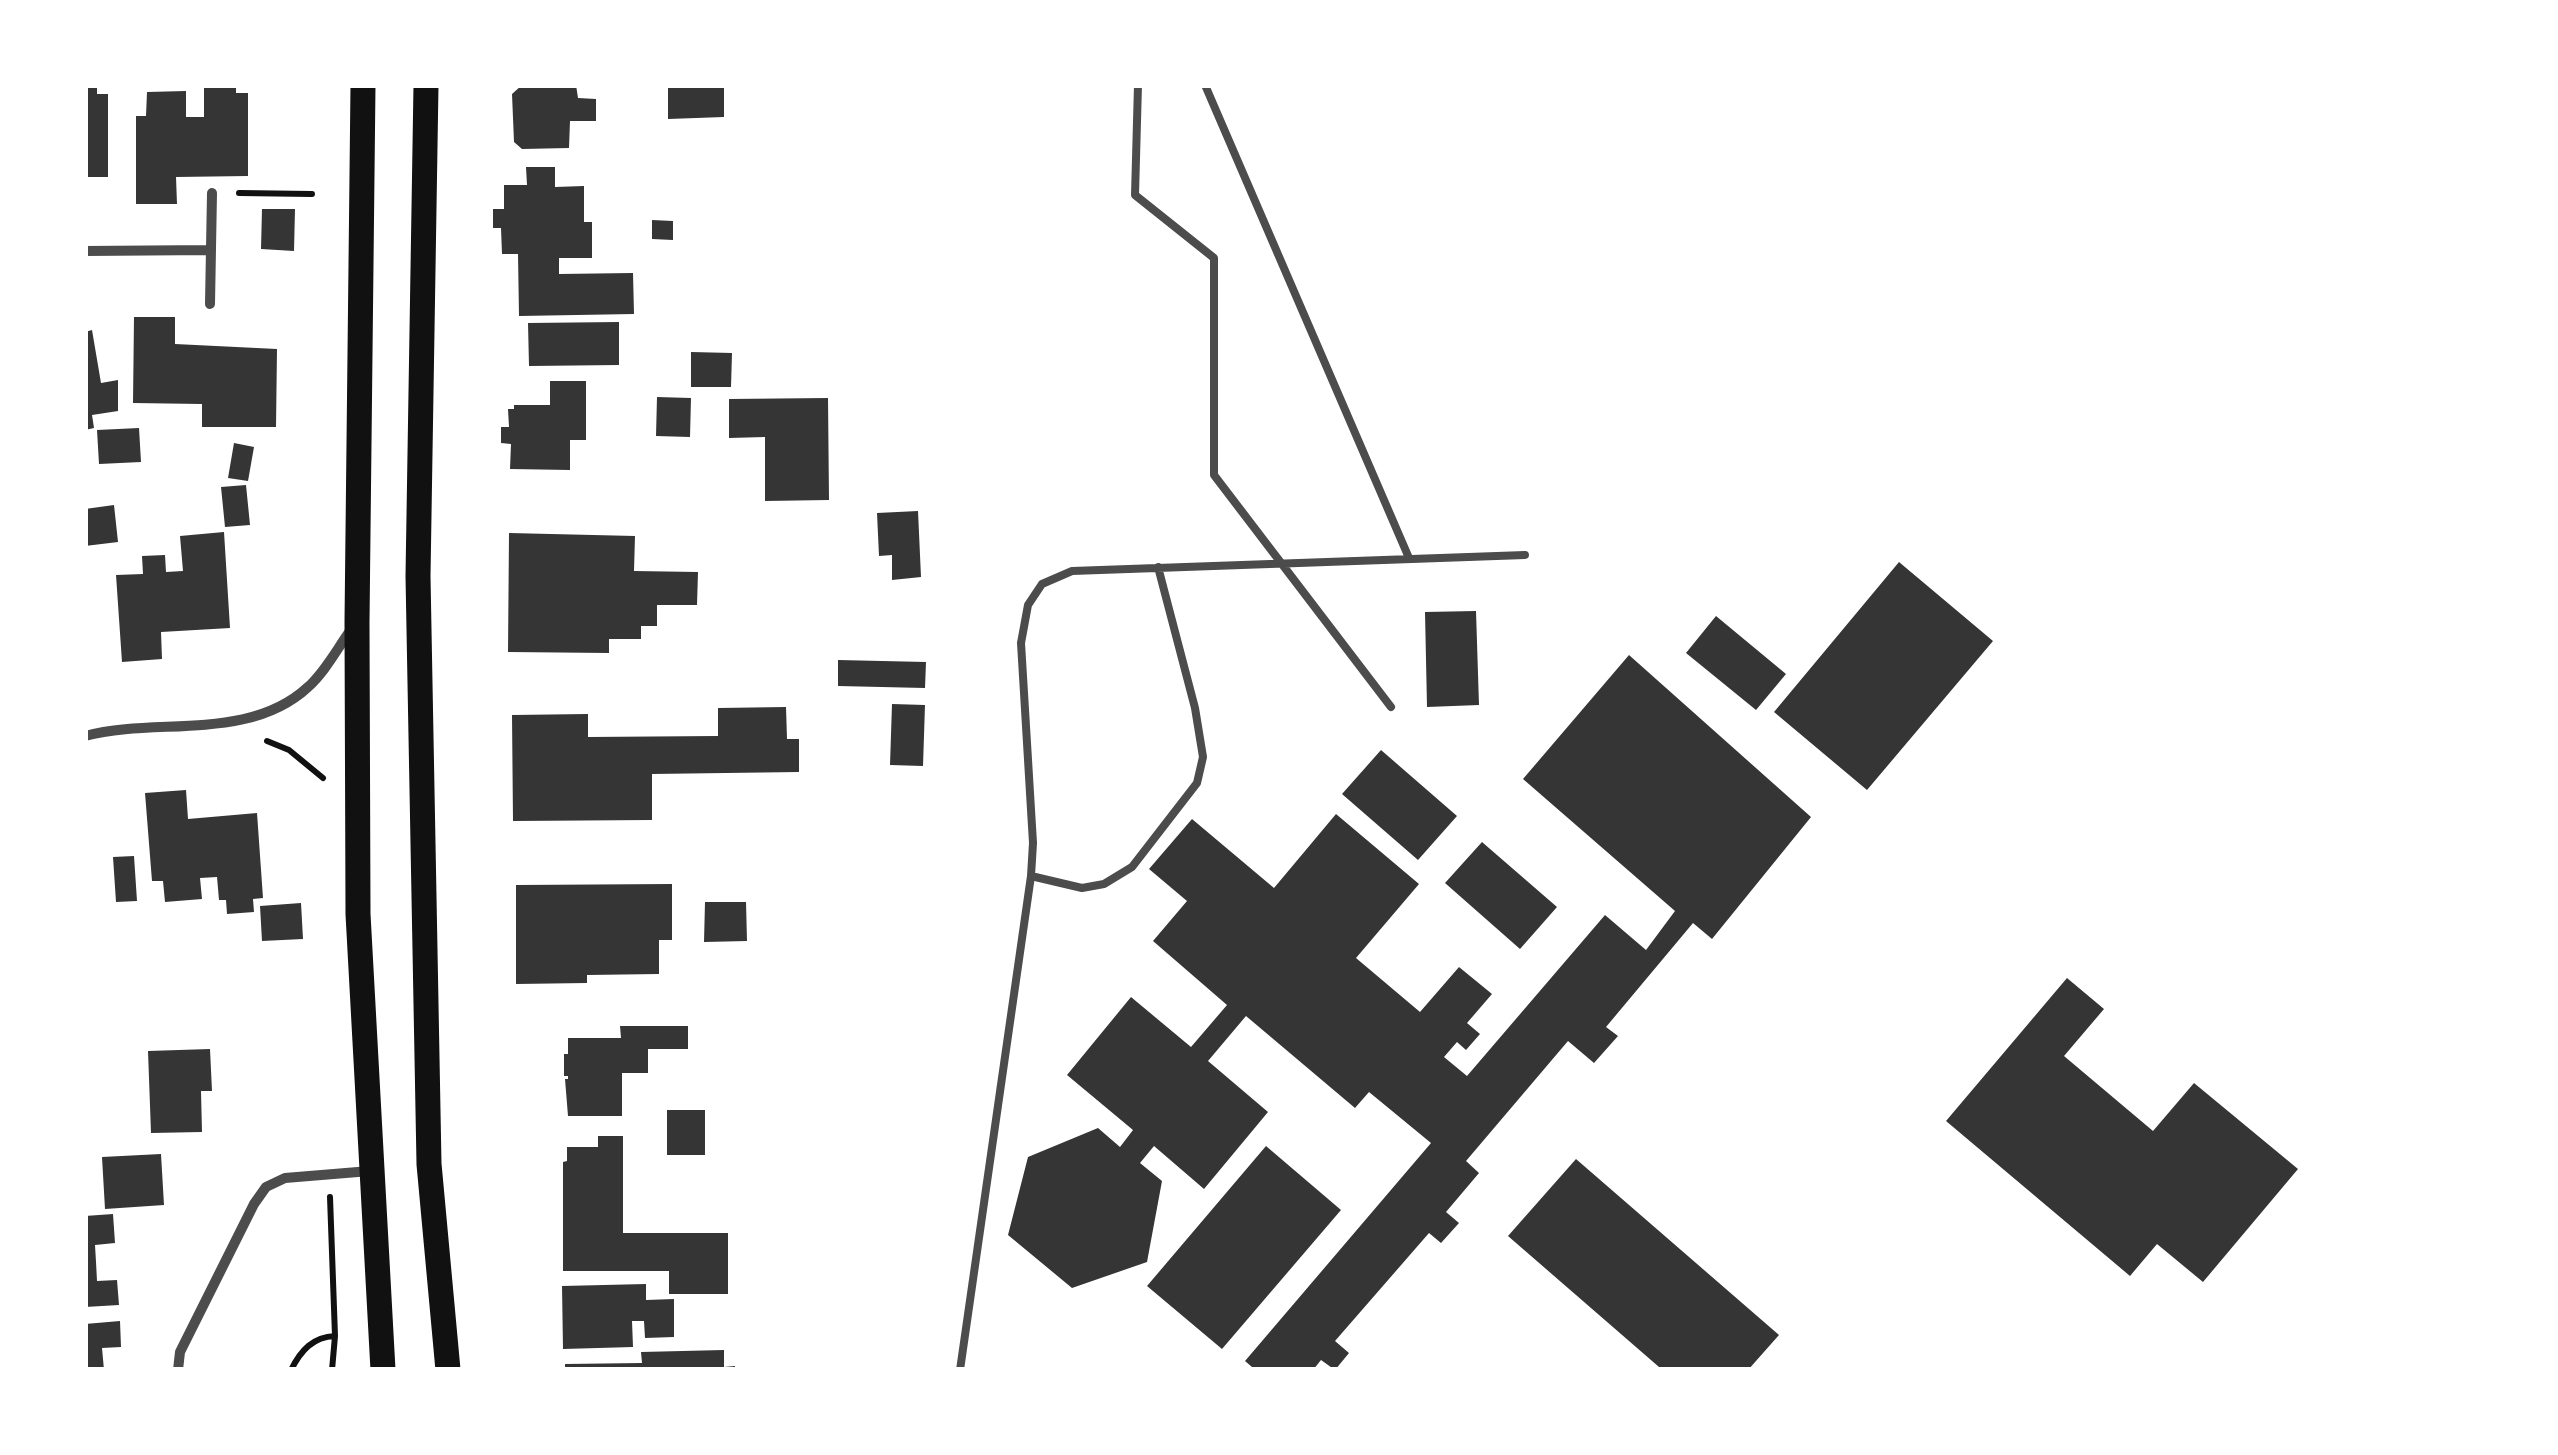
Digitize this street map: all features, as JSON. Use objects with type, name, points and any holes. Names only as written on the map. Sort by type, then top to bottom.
[{"type":"main road","points":[[363,85],[358,914],[383,1370]]},
{"type":"main road","points":[[426,85],[418,596],[430,1164],[448,1370]]},
{"type":"street","points":[[210,304],[212,193]]},
{"type":"street","points":[[85,251],[211,250]]},
{"type":"street","points":[[85,736],[108,730],[221,722],[275,711],[310,686],[357,622]]},
{"type":"street","points":[[178,1370],[180,1352],[266,1187],[285,1178],[371,1170]]},
{"type":"lane","points":[[1138,85],[1135,195],[1214,258],[1214,475],[1391,707]]},
{"type":"lane","points":[[1205,85],[1409,558]]},
{"type":"lane","points":[[960,1370],[1031,876],[1034,843],[1020,643],[1028,605],[1042,584],[1072,571],[1525,555]]},
{"type":"lane","points":[[1031,876],[1082,888],[1104,884],[1132,866],[1196,783],[1202,757],[1195,708],[1158,567]]},
{"type":"path","points":[[212,193],[312,194]]},
{"type":"path","points":[[221,722],[289,750],[324,779],[357,822]]},
{"type":"path","points":[[330,1174],[335,1336],[332,1370]]},
{"type":"path","points":[[291,1370],[298,1355],[320,1336],[335,1336]]},
{"type":"building","points":[[85,85],[97,85],[97,94],[108,94],[108,177],[85,177]]},
{"type":"building","points":[[204,85],[236,85],[236,93],[248,93],[248,176],[176,177],[177,204],[136,204],[136,116],[146,116],[147,92],[186,91],[186,117],[204,117]]},
{"type":"building","points":[[522,85],[576,85],[578,98],[596,99],[596,121],[570,121],[569,148],[522,149],[514,142],[512,94]]},
{"type":"building","points":[[668,85],[724,85],[724,117],[668,119]]},
{"type":"building","points":[[526,167],[555,167],[555,187],[584,186],[584,222],[592,222],[592,258],[559,258],[559,274],[633,273],[634,314],[519,316],[518,254],[502,254],[501,228],[493,228],[493,209],[504,209],[504,185],[527,185]]},
{"type":"building","points":[[262,209],[295,209],[294,251],[261,249]]},
{"type":"building","points":[[652,220],[673,221],[673,240],[652,239]]},
{"type":"building","points":[[134,317],[175,317],[175,344],[277,349],[276,427],[202,427],[202,404],[133,403]]},
{"type":"building","points":[[619,322],[619,365],[529,366],[528,323]]},
{"type":"building","points":[[92,330],[101,383],[118,380],[118,411],[92,415],[94,428],[85,430],[85,332]]},
{"type":"building","points":[[691,352],[732,353],[731,387],[691,387]]},
{"type":"building","points":[[550,381],[586,381],[586,440],[570,440],[570,470],[510,469],[511,444],[501,443],[501,427],[509,427],[508,409],[514,409],[514,405],[550,405]]},
{"type":"building","points":[[657,397],[691,398],[690,437],[656,436]]},
{"type":"building","points":[[828,398],[829,500],[765,501],[765,437],[729,438],[729,399]]},
{"type":"building","points":[[139,428],[141,462],[99,464],[97,430]]},
{"type":"building","points":[[234,443],[254,447],[248,481],[228,478]]},
{"type":"building","points":[[246,485],[250,525],[225,527],[221,487]]},
{"type":"building","points":[[114,505],[118,542],[85,546],[85,509]]},
{"type":"building","points":[[918,511],[921,577],[892,580],[892,555],[879,556],[877,513]]},
{"type":"building","points":[[224,532],[230,628],[161,632],[162,659],[122,662],[116,575],[143,574],[142,556],[165,555],[166,572],[183,571],[180,536]]},
{"type":"building","points":[[509,533],[635,536],[634,571],[698,572],[697,605],[657,605],[657,626],[641,626],[641,639],[609,639],[609,653],[508,652]]},
{"type":"building","points":[[1899,562],[1993,641],[1867,790],[1774,712]]},
{"type":"building","points":[[1476,611],[1479,705],[1427,707],[1425,612]]},
{"type":"building","points":[[1716,616],[1786,674],[1756,710],[1686,653]]},
{"type":"building","points":[[1629,655],[1811,817],[1712,939],[1693,923],[1606,1027],[1618,1036],[1594,1063],[1568,1041],[1466,1161],[1479,1173],[1446,1212],[1459,1223],[1441,1243],[1429,1233],[1335,1341],[1349,1353],[1335,1370],[1321,1360],[1313,1370],[1250,1370],[1252,1367],[1245,1361],[1431,1143],[1369,1092],[1355,1108],[1246,1016],[1208,1061],[1268,1112],[1204,1189],[1154,1146],[1140,1163],[1162,1181],[1147,1262],[1072,1288],[1008,1235],[1028,1157],[1098,1128],[1120,1147],[1133,1130],[1067,1075],[1131,997],[1191,1047],[1227,1005],[1153,941],[1187,901],[1149,869],[1192,819],[1274,888],[1336,814],[1419,884],[1356,958],[1420,1012],[1459,967],[1492,994],[1467,1023],[1480,1034],[1466,1050],[1457,1042],[1444,1057],[1467,1076],[1605,915],[1646,950],[1675,911],[1523,779]]},
{"type":"building","points":[[838,660],[926,662],[925,688],[838,686]]},
{"type":"building","points":[[892,704],[925,705],[923,766],[890,765]]},
{"type":"building","points":[[786,707],[787,739],[799,739],[799,772],[652,774],[652,820],[513,821],[512,715],[588,714],[588,737],[718,736],[718,708]]},
{"type":"building","points":[[1381,750],[1457,816],[1418,860],[1342,794]]},
{"type":"building","points":[[186,790],[188,819],[257,813],[263,898],[253,899],[254,912],[227,914],[226,900],[219,900],[217,877],[200,878],[202,899],[165,902],[163,881],[152,881],[145,793]]},
{"type":"building","points":[[1482,842],[1557,907],[1520,949],[1445,883]]},
{"type":"building","points":[[134,856],[137,901],[116,902],[113,857]]},
{"type":"building","points":[[672,884],[672,940],[659,940],[659,974],[587,975],[587,983],[516,984],[516,885]]},
{"type":"building","points":[[705,902],[746,902],[747,941],[704,942]]},
{"type":"building","points":[[301,903],[303,939],[262,941],[260,906]]},
{"type":"building","points":[[2067,978],[2104,1009],[2064,1056],[2153,1131],[2194,1083],[2298,1169],[2203,1282],[2157,1244],[2130,1276],[1946,1121]]},
{"type":"building","points":[[620,1026],[688,1026],[688,1049],[648,1049],[648,1073],[622,1073],[622,1116],[568,1116],[564,1054],[568,1054],[568,1038],[621,1038]]},
{"type":"building","points":[[210,1049],[212,1091],[201,1091],[202,1132],[151,1133],[148,1051]]},
{"type":"building","points":[[667,1110],[705,1110],[705,1155],[667,1155]]},
{"type":"building","points":[[598,1136],[623,1136],[623,1233],[728,1233],[728,1294],[669,1294],[669,1271],[563,1271],[563,1162],[567,1161],[567,1147],[598,1147]]},
{"type":"building","points":[[1266,1146],[1341,1210],[1222,1349],[1147,1286]]},
{"type":"building","points":[[161,1154],[164,1205],[105,1209],[102,1157]]},
{"type":"building","points":[[1576,1159],[1779,1335],[1748,1370],[1657,1370],[1659,1367],[1508,1236]]},
{"type":"building","points":[[113,1214],[115,1243],[95,1245],[97,1281],[117,1280],[119,1305],[85,1307],[85,1216]]},
{"type":"building","points":[[646,1284],[646,1300],[674,1299],[674,1337],[645,1338],[644,1321],[632,1321],[633,1347],[563,1349],[562,1286]]},
{"type":"building","points":[[120,1321],[121,1347],[102,1348],[104,1370],[85,1370],[85,1324]]},
{"type":"building","points":[[724,1350],[724,1367],[735,1366],[735,1370],[565,1370],[565,1364],[642,1363],[641,1352]]}]
